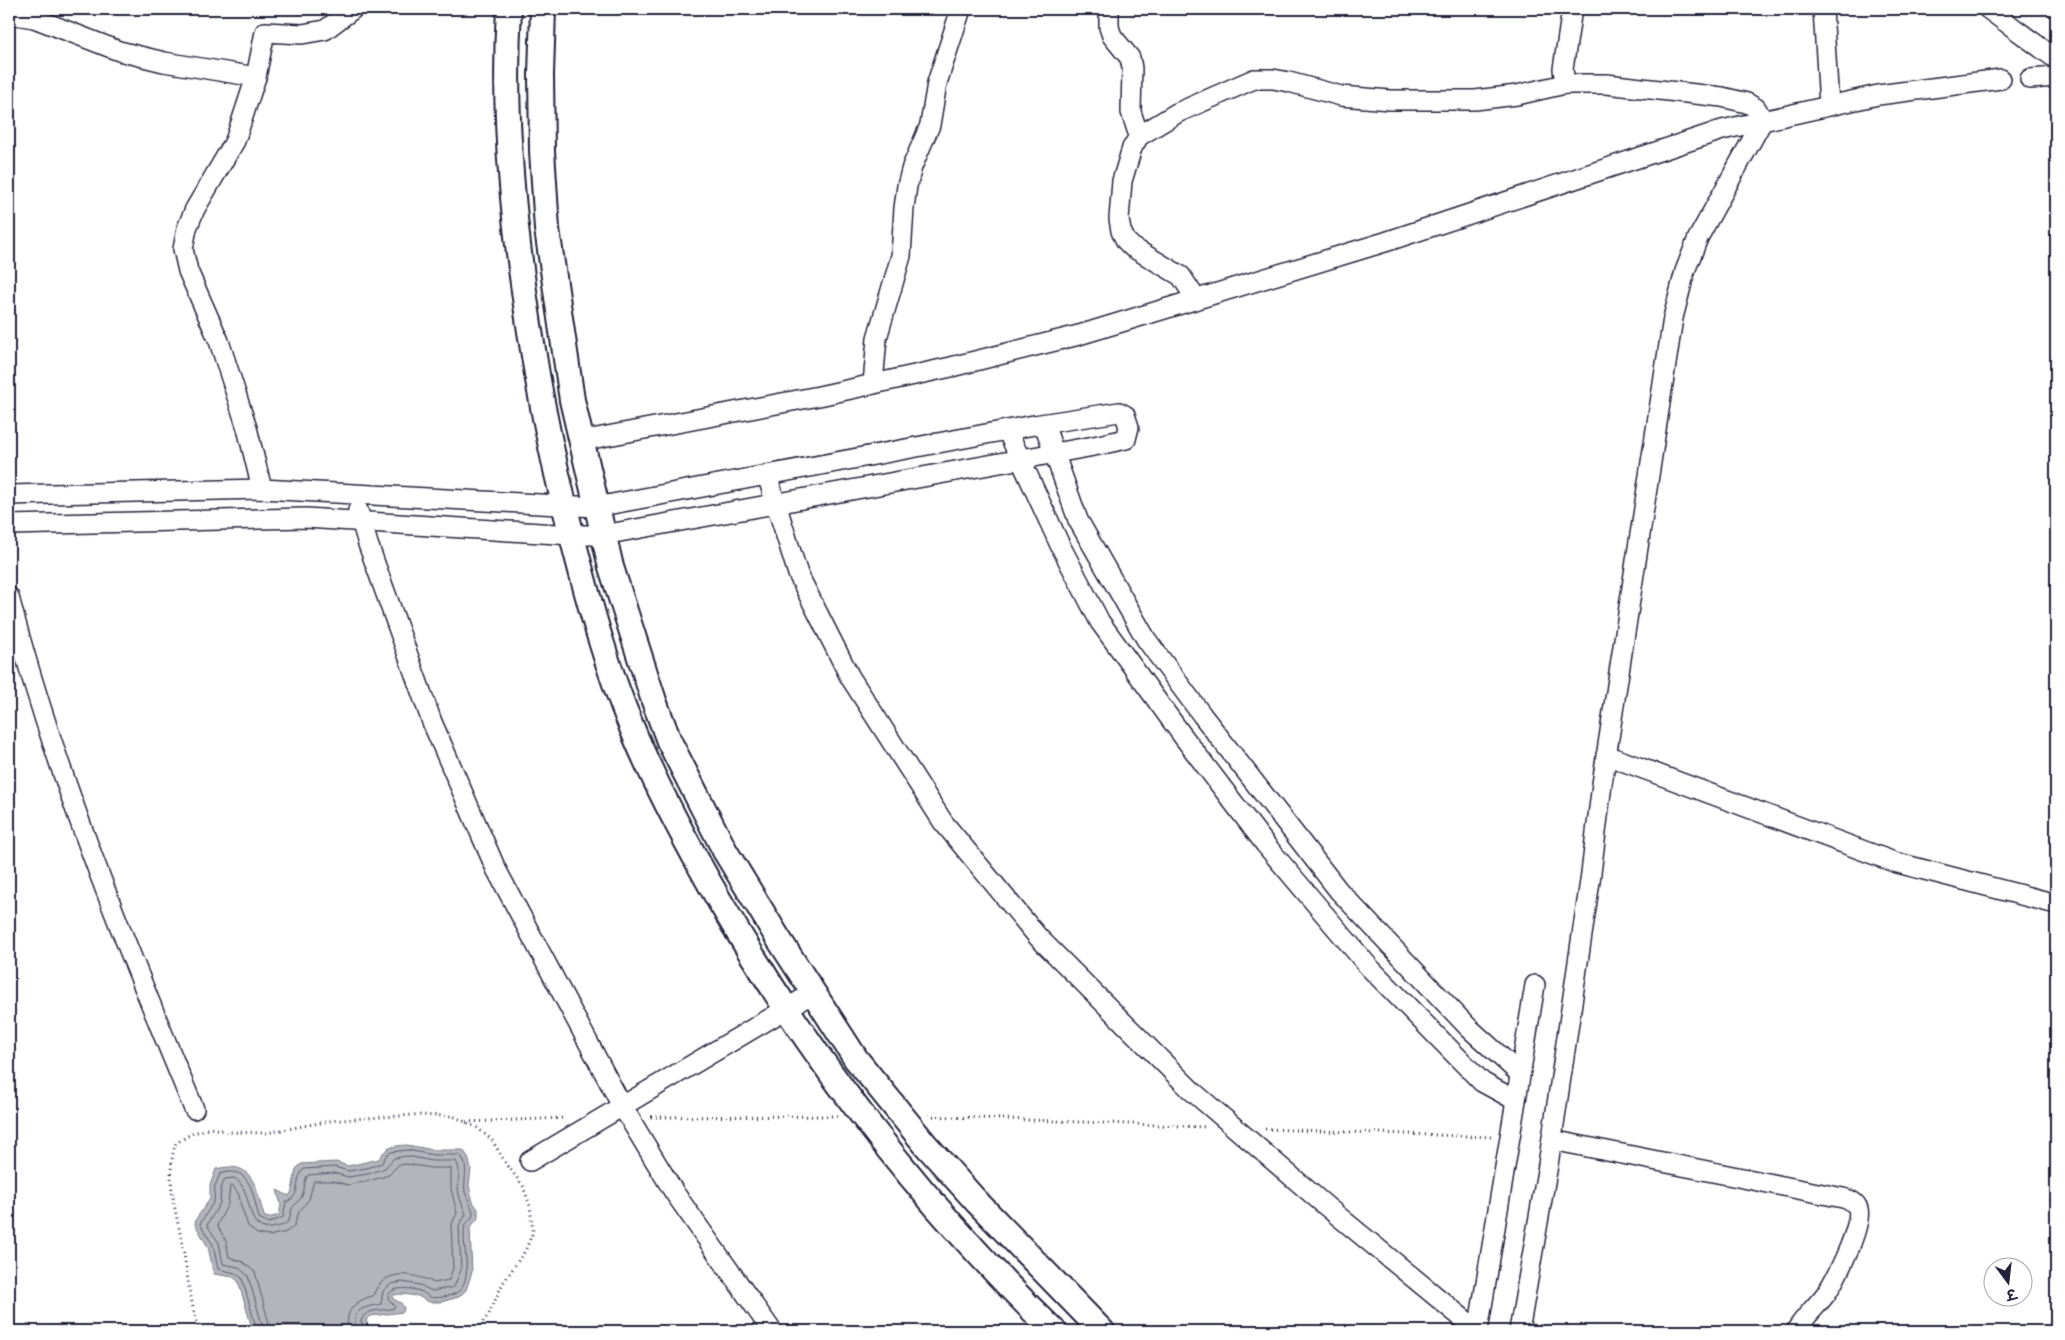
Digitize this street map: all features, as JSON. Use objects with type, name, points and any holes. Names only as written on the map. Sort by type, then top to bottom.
[{"type":"main road","points":[[509,9],[507,48],[514,208],[522,285],[541,400],[564,504],[600,642],[631,726],[659,790],[700,868],[753,959],[826,1067],[946,1218],[1054,1331]]},
{"type":"main road","points":[[543,9],[542,122],[547,229],[572,400],[612,567],[669,741],[726,851],[778,938],[856,1059],[925,1144],[976,1202],[1102,1331]]},
{"type":"street","points":[[262,489],[247,428],[219,341],[188,271],[183,249],[188,228],[196,209],[234,141],[256,77],[265,32],[302,34],[325,30],[352,9]]},
{"type":"street","points":[[873,384],[877,338],[901,256],[907,186],[912,167],[930,125],[938,84],[961,9]]},
{"type":"street","points":[[1109,9],[1109,27],[1112,36],[1130,58],[1132,68],[1131,112],[1139,136]]},
{"type":"street","points":[[1565,84],[1562,69],[1572,9]]},
{"type":"street","points":[[1824,9],[1829,105]]},
{"type":"street","points":[[1988,9],[2056,58]]},
{"type":"street","points":[[9,14],[34,18],[119,50],[164,62],[256,77]]},
{"type":"street","points":[[2030,79],[2056,77]]},
{"type":"street","points":[[1196,299],[1181,276],[1126,242],[1121,231],[1119,219],[1122,181],[1132,148],[1139,136],[1177,113],[1254,79],[1273,79],[1289,82],[1341,96],[1390,100],[1475,100],[1517,95],[1565,84],[1606,84],[1722,97],[1747,103],[1756,108],[1763,120]]},
{"type":"street","points":[[581,441],[873,384],[951,367],[1079,335],[1385,242],[1722,130],[1878,95],[2001,79]]},
{"type":"street","points":[[1519,1331],[1552,1140],[1606,755],[1673,318],[1685,272],[1698,238],[1763,120]]},
{"type":"street","points":[[9,496],[262,489],[596,506],[1007,430],[1119,412],[1125,415],[1128,427],[1126,439],[604,535],[572,535],[306,518],[9,525]]},
{"type":"street","points":[[1044,424],[1056,453],[1078,520],[1146,639],[1202,715],[1339,891],[1468,1027],[1520,1074]]},
{"type":"street","points":[[1007,430],[1060,545],[1100,622],[1264,844],[1369,966],[1468,1068],[1482,1082],[1515,1100]]},
{"type":"street","points":[[767,475],[798,574],[850,677],[943,822],[1038,937],[1191,1090],[1326,1206],[1478,1331]]},
{"type":"street","points":[[355,494],[360,522],[432,722],[496,868],[626,1112],[674,1192],[772,1331]]},
{"type":"street","points":[[9,597],[60,769],[128,951],[194,1109]]},
{"type":"street","points":[[1606,755],[1894,862],[2056,904]]},
{"type":"street","points":[[1478,1331],[1535,985]]},
{"type":"street","points":[[530,1161],[626,1112],[786,1008],[813,993]]},
{"type":"street","points":[[1552,1140],[1843,1198],[1854,1202],[1859,1210],[1858,1222],[1846,1258],[1825,1295],[1801,1322],[1796,1331]]},
{"type":"path","points":[[626,1112],[864,1116]]},
{"type":"path","points":[[200,1331],[187,1286],[182,1248],[175,1218],[170,1172],[171,1155],[176,1143],[193,1133],[211,1128],[231,1132],[266,1133],[330,1121],[415,1115],[453,1116],[476,1127],[492,1140],[505,1162],[523,1186],[530,1206],[533,1232],[525,1251],[503,1282],[489,1314],[476,1331]]},
{"type":"path","points":[[466,1122],[566,1118]]},
{"type":"water","points":[[407,1145],[434,1150],[463,1150],[468,1157],[471,1169],[469,1186],[473,1202],[478,1209],[478,1218],[470,1228],[472,1272],[466,1290],[459,1297],[441,1302],[429,1302],[418,1296],[393,1295],[393,1299],[401,1303],[404,1308],[403,1312],[371,1316],[366,1320],[370,1331],[253,1331],[238,1281],[233,1277],[214,1274],[208,1247],[195,1224],[196,1219],[210,1199],[210,1185],[216,1169],[229,1167],[238,1168],[246,1172],[255,1186],[264,1216],[268,1218],[279,1215],[281,1205],[277,1190],[289,1196],[292,1191],[296,1169],[301,1164],[336,1162],[348,1166],[379,1159],[384,1151],[391,1147]]}]
